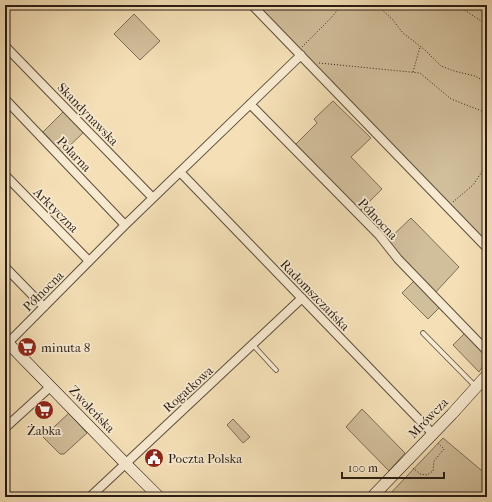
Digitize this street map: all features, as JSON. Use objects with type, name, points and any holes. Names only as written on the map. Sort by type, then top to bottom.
[{"type":"street","points":[[252,5],[487,248]]},
{"type":"street","name":"Skandynawska","points":[[5,46],[153,198]]},
{"type":"street","name":"Północna","points":[[6,341],[44,308],[125,225],[301,55]]},
{"type":"street","name":"Polarna","points":[[5,99],[125,225]]},
{"type":"street","name":"Północna","points":[[250,104],[382,238],[398,259],[487,351]]},
{"type":"street","name":"Radomszczańska","points":[[180,172],[432,434]]},
{"type":"street","name":"Arktyczna","points":[[5,175],[89,261]]},
{"type":"street","points":[[5,267],[44,308]]},
{"type":"street","name":"Rogatkowa","points":[[90,497],[302,298]]},
{"type":"street","name":"Zwoleńska","points":[[6,341],[159,497]]},
{"type":"street","name":"Mrówcza","points":[[372,497],[487,375]]},
{"type":"street","points":[[5,428],[50,386]]},
{"type":"lane","points":[[423,333],[477,387]]},
{"type":"lane","points":[[253,345],[276,370]]},
{"type":"path","points":[[301,55],[298,51],[332,17],[341,5]]},
{"type":"path","points":[[377,5],[392,19],[403,33],[420,46],[441,66],[475,76],[487,83]]},
{"type":"path","points":[[457,5],[487,25]]},
{"type":"path","points":[[413,72],[420,46]]},
{"type":"path","points":[[307,62],[420,73],[451,99],[487,113]]},
{"type":"path","points":[[448,207],[473,185],[487,164]]},
{"type":"path","points":[[483,171],[487,175]]},
{"type":"path","points":[[412,467],[422,474],[427,475],[433,471],[434,461],[444,449],[439,444]]},
{"type":"shaded area","points":[[257,5],[487,5],[487,244]]},
{"type":"shaded area","points":[[134,14],[160,41],[140,60],[114,34]]},
{"type":"shaded area","points":[[333,101],[371,138],[351,157],[382,189],[359,212],[294,146],[317,123],[314,119]]},
{"type":"shaded area","points":[[65,110],[85,131],[62,153],[43,132]]},
{"type":"shaded area","points":[[411,218],[459,267],[434,294],[393,251],[388,240]]},
{"type":"shaded area","points":[[414,281],[440,307],[428,319],[402,293]]},
{"type":"shaded area","points":[[465,333],[487,355],[487,360],[479,372],[453,345]]},
{"type":"shaded area","points":[[362,409],[405,453],[389,471],[346,427]]},
{"type":"shaded area","points":[[69,413],[87,433],[64,454],[60,454],[43,437]]},
{"type":"shaded area","points":[[233,419],[250,437],[243,443],[227,425]]},
{"type":"shaded area","points":[[443,438],[487,475],[487,497],[387,497]]},
{"type":"place","name":"minuta 8","points":[[27,347]]},
{"type":"place","name":"Żabka","points":[[44,410]]},
{"type":"place","name":"Poczta Polska","points":[[154,458]]}]
